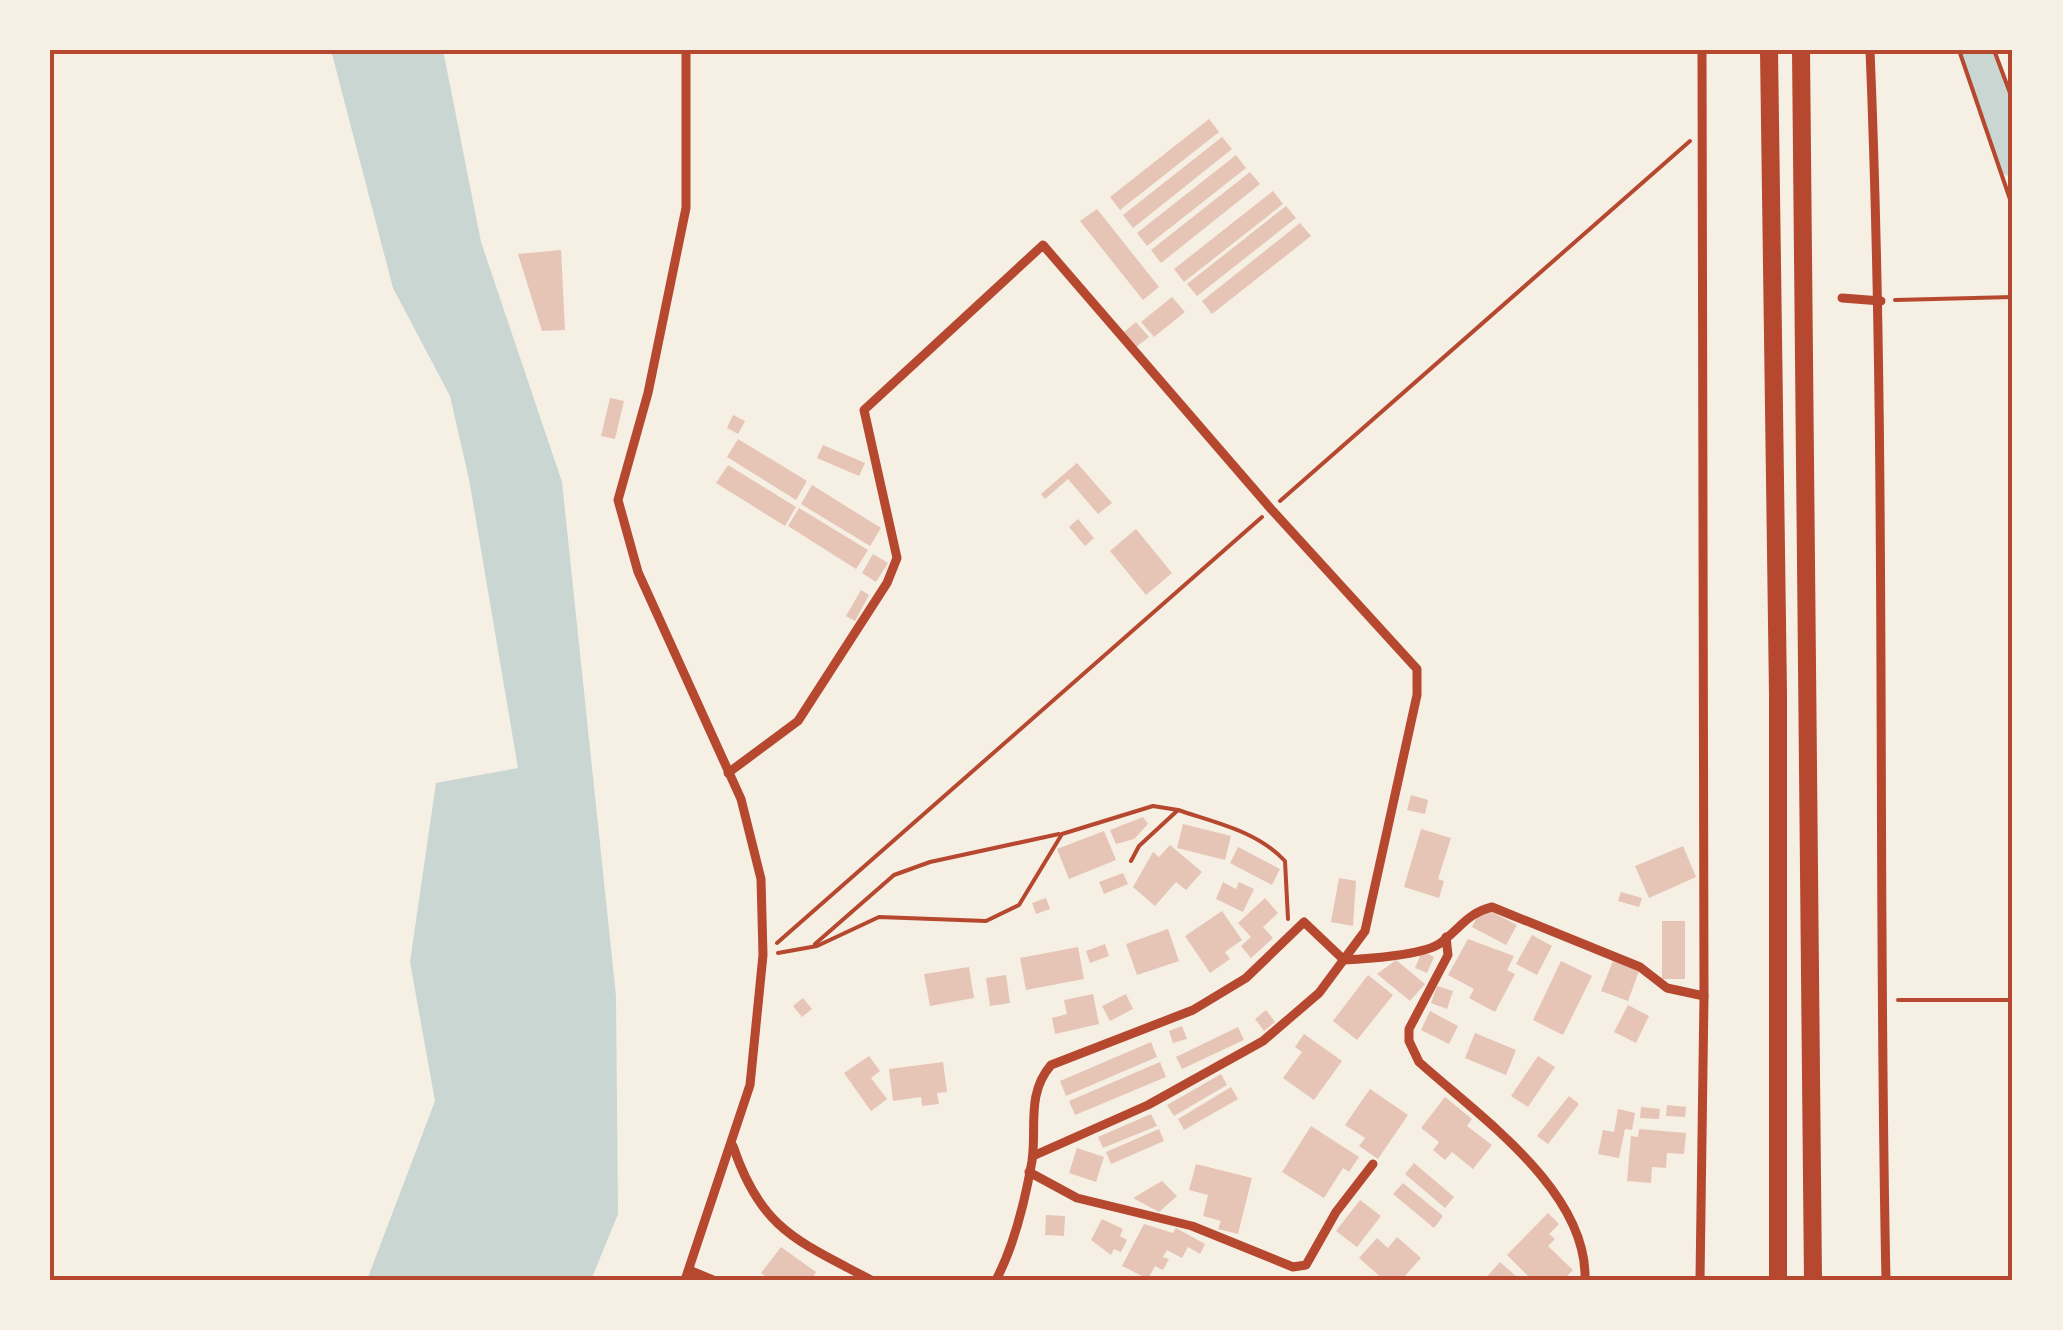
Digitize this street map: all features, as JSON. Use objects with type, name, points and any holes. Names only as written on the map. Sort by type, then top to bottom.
[{"type":"highway","points":[[1769,50],[1778,694],[1778,1280]]},
{"type":"highway","points":[[1801,50],[1813,1280]]},
{"type":"street","points":[[686,50],[686,208],[648,393],[618,500],[638,572],[740,799],[761,879],[763,954],[750,1084],[733,1146],[687,1275],[713,1280]]},
{"type":"street","points":[[1700,1280],[1704,996],[1702,50]]},
{"type":"street","points":[[1870,50],[1881,301],[1880,1000],[1886,1280]]},
{"type":"street","points":[[728,773],[798,721],[887,582],[897,558],[864,410],[1043,245],[1271,509],[1417,669],[1417,695],[1366,931],[1319,994],[1264,1041],[1148,1105],[1033,1156]]},
{"type":"street","points":[[1704,297],[1716,298]]},
{"type":"street","points":[[1842,298],[1881,301]]},
{"type":"street","points":[[1344,960],[1437,946],[1478,910],[1492,907],[1640,967],[1666,988],[1704,996]]},
{"type":"street","points":[[996,1280],[1017,1228],[1033,1156],[1030,1130],[1040,1078],[1051,1065],[1192,1010],[1246,978],[1304,922],[1344,960]]},
{"type":"street","points":[[1446,936],[1448,955],[1409,1029],[1409,1042],[1419,1062],[1544,1175],[1586,1260],[1586,1280]]},
{"type":"street","points":[[733,1146],[756,1204],[798,1241],[871,1280]]},
{"type":"street","points":[[1029,1172],[1077,1198],[1192,1226],[1293,1267],[1306,1266],[1336,1212],[1373,1164]]},
{"type":"path","points":[[1958,50],[2013,208]]},
{"type":"path","points":[[1994,50],[2013,101]]},
{"type":"path","points":[[763,954],[1702,132]]},
{"type":"path","points":[[1881,301],[2013,297]]},
{"type":"path","points":[[811,947],[894,874],[930,862],[1062,834],[1153,806],[1178,810],[1249,834],[1271,846],[1286,861],[1288,934]]},
{"type":"path","points":[[1131,861],[1139,846],[1178,810]]},
{"type":"path","points":[[763,954],[811,947],[879,916],[986,921],[1019,904],[1062,834]]},
{"type":"path","points":[[1880,1000],[2013,1000]]},
{"type":"shaded area","points":[[331,50],[443,50],[481,242],[562,482],[616,996],[618,1214],[591,1280],[367,1280],[435,1101],[410,962],[436,783],[518,768],[469,479],[450,396],[393,288]]},
{"type":"building","points":[[1209,119],[1219,132],[1120,210],[1110,197]]},
{"type":"building","points":[[1222,137],[1232,149],[1133,228],[1123,215]]},
{"type":"building","points":[[1236,155],[1246,168],[1147,246],[1137,233]]},
{"type":"building","points":[[1250,172],[1260,184],[1161,263],[1151,250]]},
{"type":"building","points":[[1273,191],[1283,204],[1184,282],[1174,269]]},
{"type":"building","points":[[1286,206],[1296,218],[1197,296],[1187,284]]},
{"type":"building","points":[[1097,209],[1159,287],[1143,300],[1080,221]]},
{"type":"building","points":[[1300,223],[1311,236],[1212,314],[1202,301]]},
{"type":"building","points":[[561,250],[565,330],[542,331],[518,254]]},
{"type":"building","points":[[1172,297],[1185,312],[1154,337],[1141,322]]},
{"type":"building","points":[[1136,322],[1149,337],[1136,347],[1124,332]]},
{"type":"building","points":[[610,398],[624,401],[615,439],[601,436]]},
{"type":"building","points":[[733,415],[745,421],[738,434],[727,428]]},
{"type":"building","points":[[738,439],[807,481],[796,500],[727,457]]},
{"type":"building","points":[[823,445],[865,463],[859,476],[817,458]]},
{"type":"building","points":[[1077,463],[1112,503],[1098,514],[1068,479],[1045,499],[1041,494]]},
{"type":"building","points":[[728,465],[796,507],[785,526],[716,483]]},
{"type":"building","points":[[812,485],[881,528],[870,546],[801,504]]},
{"type":"building","points":[[799,508],[868,550],[856,569],[788,526]]},
{"type":"building","points":[[1078,519],[1094,538],[1085,546],[1069,527]]},
{"type":"building","points":[[1136,529],[1172,573],[1146,595],[1110,551]]},
{"type":"building","points":[[873,554],[888,563],[876,582],[862,573]]},
{"type":"building","points":[[861,590],[869,595],[855,621],[846,616]]},
{"type":"building","points":[[1411,795],[1428,800],[1425,814],[1407,810]]},
{"type":"building","points":[[1143,817],[1148,824],[1134,839],[1116,844],[1110,830]]},
{"type":"building","points":[[1183,824],[1231,836],[1225,860],[1177,848]]},
{"type":"building","points":[[1421,829],[1451,838],[1438,879],[1444,881],[1439,898],[1404,887]]},
{"type":"building","points":[[1104,831],[1116,860],[1069,879],[1057,849]]},
{"type":"building","points":[[1170,845],[1202,872],[1186,890],[1176,882],[1155,906],[1133,887],[1153,852],[1159,857]]},
{"type":"building","points":[[1683,846],[1696,877],[1649,898],[1635,866]]},
{"type":"building","points":[[1238,847],[1280,869],[1272,885],[1230,863]]},
{"type":"building","points":[[1123,873],[1128,884],[1104,894],[1099,882]]},
{"type":"building","points":[[1339,878],[1356,881],[1353,926],[1331,922]]},
{"type":"building","points":[[1223,882],[1236,889],[1239,882],[1254,889],[1243,912],[1216,899]]},
{"type":"building","points":[[1621,892],[1642,898],[1639,907],[1618,901]]},
{"type":"building","points":[[1046,898],[1050,909],[1036,914],[1032,903]]},
{"type":"building","points":[[1265,898],[1278,913],[1263,927],[1273,938],[1251,958],[1241,946],[1251,937],[1238,923]]},
{"type":"building","points":[[1222,911],[1242,940],[1225,952],[1230,959],[1210,973],[1185,936]]},
{"type":"building","points":[[1490,911],[1517,925],[1506,945],[1472,927],[1479,913]]},
{"type":"building","points":[[1662,921],[1685,921],[1685,979],[1662,979]]},
{"type":"building","points":[[1168,929],[1179,961],[1137,975],[1126,944]]},
{"type":"building","points":[[1532,935],[1552,946],[1537,975],[1516,964]]},
{"type":"building","points":[[1468,939],[1514,956],[1507,970],[1515,974],[1495,1012],[1469,998],[1474,989],[1448,975]]},
{"type":"building","points":[[1105,944],[1109,956],[1090,963],[1086,951]]},
{"type":"building","points":[[1078,947],[1084,979],[1026,990],[1020,958]]},
{"type":"building","points":[[1422,951],[1434,957],[1427,973],[1415,968]]},
{"type":"building","points":[[1396,960],[1425,984],[1410,1001],[1377,974]]},
{"type":"building","points":[[1561,961],[1592,976],[1563,1035],[1533,1020]]},
{"type":"building","points":[[1613,961],[1639,971],[1628,1001],[1601,991]]},
{"type":"building","points":[[969,967],[974,998],[930,1006],[924,974]]},
{"type":"building","points":[[1006,975],[1010,1003],[990,1006],[986,978]]},
{"type":"building","points":[[1368,975],[1393,995],[1357,1040],[1333,1021]]},
{"type":"building","points":[[1437,986],[1453,991],[1447,1009],[1431,1003]]},
{"type":"building","points":[[1093,994],[1099,1024],[1055,1034],[1052,1018],[1067,1014],[1064,1000]]},
{"type":"building","points":[[1126,994],[1133,1009],[1110,1021],[1102,1006]]},
{"type":"building","points":[[803,998],[812,1009],[802,1017],[793,1006]]},
{"type":"building","points":[[1628,1005],[1649,1016],[1636,1043],[1614,1032]]},
{"type":"building","points":[[1266,1010],[1275,1022],[1264,1031],[1255,1019]]},
{"type":"building","points":[[1430,1011],[1458,1026],[1449,1044],[1421,1030]]},
{"type":"building","points":[[1182,1026],[1187,1039],[1173,1043],[1169,1031]]},
{"type":"building","points":[[1238,1027],[1244,1040],[1182,1069],[1176,1057]]},
{"type":"building","points":[[1475,1033],[1516,1050],[1506,1075],[1465,1058]]},
{"type":"building","points":[[1304,1034],[1342,1061],[1314,1100],[1283,1078],[1302,1052],[1295,1047]]},
{"type":"building","points":[[1151,1042],[1157,1057],[1066,1096],[1060,1081]]},
{"type":"building","points":[[869,1056],[880,1071],[871,1078],[887,1099],[871,1111],[844,1073]]},
{"type":"building","points":[[1538,1056],[1555,1067],[1528,1107],[1511,1096]]},
{"type":"building","points":[[943,1062],[947,1092],[937,1093],[939,1104],[922,1106],[921,1097],[893,1101],[889,1069]]},
{"type":"building","points":[[1160,1062],[1166,1077],[1075,1115],[1069,1101]]},
{"type":"building","points":[[1221,1074],[1227,1085],[1174,1116],[1167,1105]]},
{"type":"building","points":[[1231,1087],[1238,1099],[1184,1130],[1178,1119]]},
{"type":"building","points":[[1370,1089],[1408,1115],[1378,1159],[1359,1146],[1365,1138],[1345,1125]]},
{"type":"building","points":[[1569,1096],[1579,1104],[1548,1144],[1537,1136]]},
{"type":"building","points":[[1445,1097],[1472,1119],[1467,1126],[1492,1145],[1473,1169],[1452,1152],[1445,1160],[1433,1150],[1439,1142],[1421,1128]]},
{"type":"building","points":[[1667,1105],[1686,1107],[1685,1117],[1666,1116]]},
{"type":"building","points":[[1641,1107],[1660,1109],[1659,1119],[1640,1118]]},
{"type":"building","points":[[1618,1109],[1635,1113],[1632,1130],[1625,1129],[1619,1158],[1598,1154],[1603,1130],[1614,1132]]},
{"type":"building","points":[[1151,1114],[1157,1126],[1103,1148],[1098,1137]]},
{"type":"building","points":[[1311,1126],[1359,1157],[1349,1172],[1343,1168],[1324,1198],[1282,1172]]},
{"type":"building","points":[[1159,1129],[1164,1141],[1111,1164],[1106,1152]]},
{"type":"building","points":[[1639,1129],[1686,1133],[1684,1154],[1667,1153],[1666,1168],[1652,1167],[1651,1183],[1627,1181],[1631,1136],[1638,1137]]},
{"type":"building","points":[[1077,1148],[1104,1157],[1096,1182],[1069,1173]]},
{"type":"building","points":[[1414,1163],[1454,1197],[1445,1208],[1405,1174]]},
{"type":"building","points":[[1196,1164],[1252,1178],[1238,1234],[1218,1229],[1221,1221],[1203,1216],[1208,1195],[1189,1190]]},
{"type":"building","points":[[1162,1181],[1177,1196],[1159,1212],[1133,1198]]},
{"type":"building","points":[[1403,1183],[1443,1216],[1434,1228],[1393,1194]]},
{"type":"building","points":[[1360,1200],[1381,1216],[1357,1247],[1336,1231]]},
{"type":"building","points":[[1548,1213],[1559,1224],[1549,1234],[1555,1239],[1548,1246],[1573,1270],[1563,1280],[1532,1280],[1507,1255]]},
{"type":"building","points":[[1046,1215],[1065,1216],[1064,1236],[1045,1235]]},
{"type":"building","points":[[1102,1219],[1123,1229],[1120,1236],[1127,1240],[1121,1252],[1114,1249],[1111,1255],[1091,1240]]},
{"type":"building","points":[[1144,1224],[1173,1233],[1176,1228],[1205,1244],[1200,1254],[1188,1247],[1182,1258],[1167,1250],[1163,1257],[1169,1259],[1163,1270],[1155,1266],[1148,1279],[1122,1266]]},
{"type":"building","points":[[1397,1237],[1421,1258],[1401,1280],[1384,1280],[1359,1258],[1377,1238],[1388,1248]]},
{"type":"building","points":[[781,1247],[816,1272],[813,1277],[817,1280],[770,1280],[761,1273]]},
{"type":"building","points":[[1500,1262],[1517,1277],[1484,1280]]},
{"type":"waterway","points":[[1978,50],[2013,159]]}]
